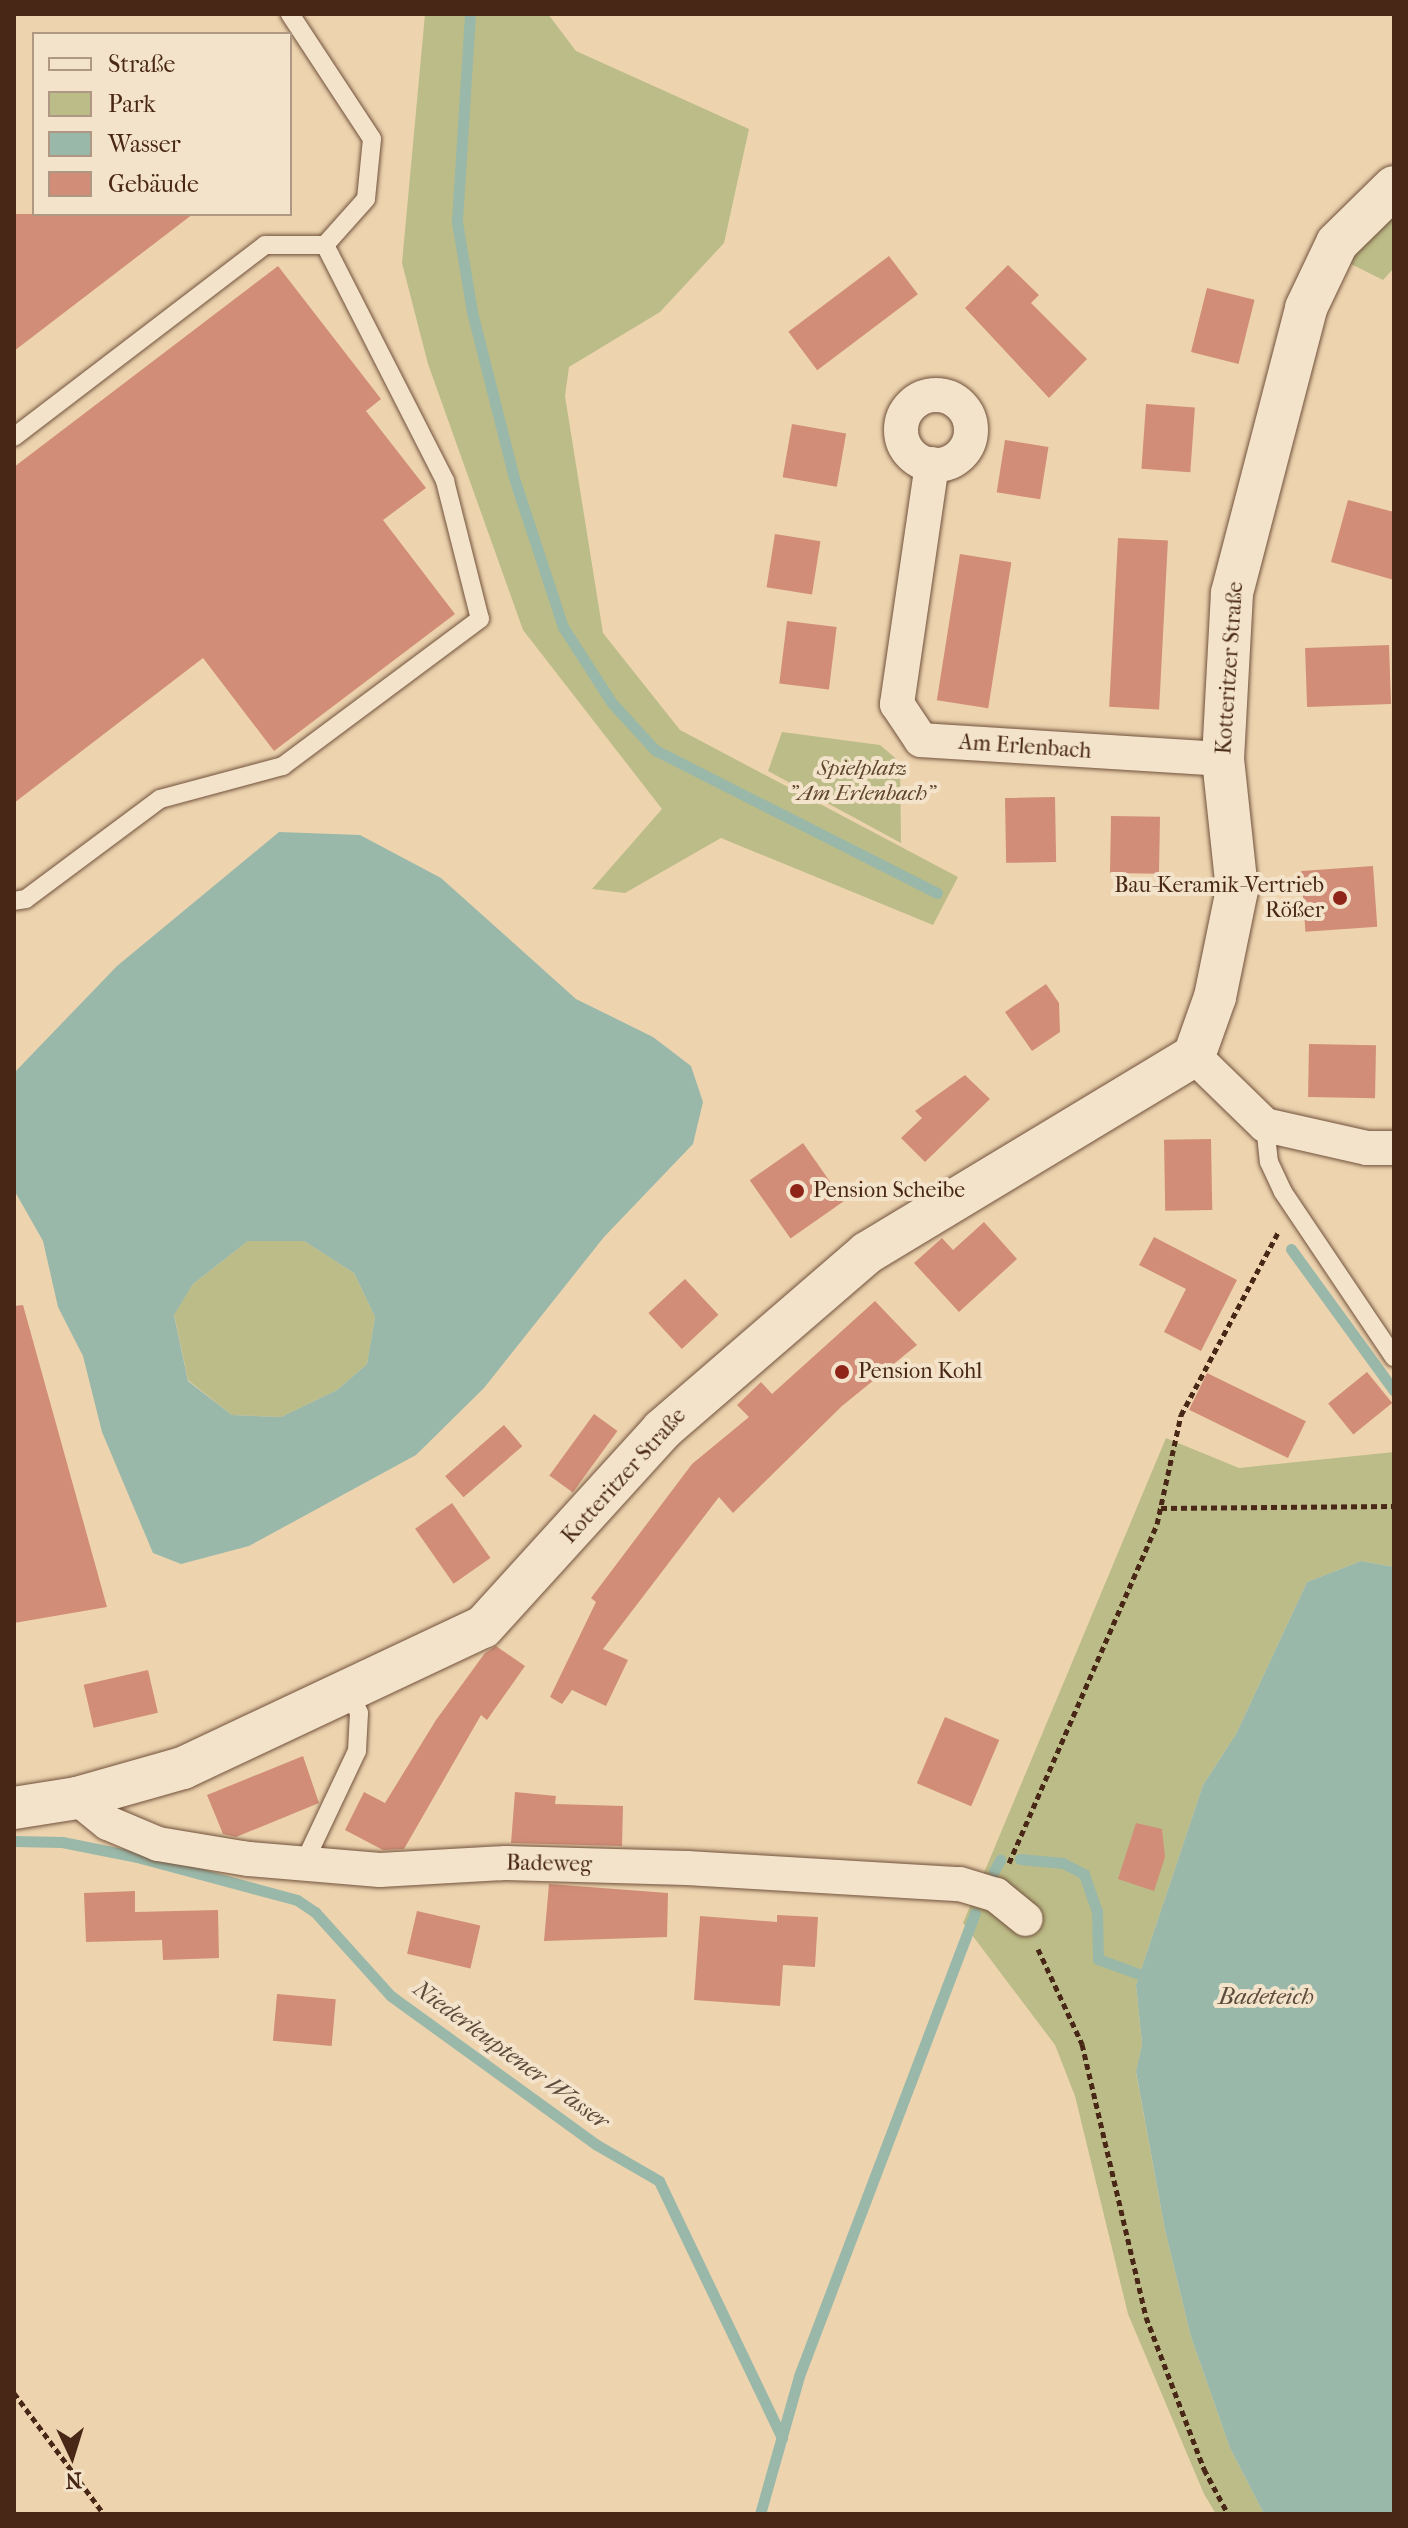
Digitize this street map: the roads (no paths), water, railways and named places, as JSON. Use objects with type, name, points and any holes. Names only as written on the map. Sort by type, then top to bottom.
[{"type":"street","name":"Kotteritzer Straße","points":[[14,1808],[77,1798],[183,1768],[483,1627],[662,1430],[867,1253],[1194,1056],[1215,997],[1237,890],[1223,759],[1232,593],[1281,386],[1306,308],[1337,243],[1394,187]]},
{"type":"street","name":"Am Erlenbach","points":[[932,464],[897,704],[921,740],[1223,759]]},
{"type":"street","points":[[1194,1056],[1265,1125],[1367,1148],[1394,1148]]},
{"type":"street","name":"Badeweg","points":[[77,1798],[108,1823],[158,1844],[304,1863],[380,1870],[506,1863],[687,1868],[960,1884],[996,1895],[1026,1919]]},
{"type":"lane","points":[[14,437],[265,245],[325,245],[366,199],[372,139],[290,14]]},
{"type":"lane","points":[[14,901],[26,899],[160,799],[283,766],[480,619],[445,481],[325,245]]},
{"type":"lane","points":[[1265,1125],[1269,1162],[1293,1206],[1394,1357]]},
{"type":"lane","points":[[304,1863],[357,1751],[359,1713],[349,1692]]},
{"type":"water","points":[[279,832],[360,835],[441,878],[576,999],[653,1037],[691,1066],[703,1102],[693,1144],[604,1237],[484,1388],[416,1455],[249,1546],[181,1564],[153,1553],[102,1432],[83,1356],[58,1307],[43,1241],[14,1190],[14,1073],[117,966]],"holes":[[[248,1241],[304,1241],[354,1273],[375,1317],[367,1364],[337,1390],[281,1417],[232,1415],[188,1381],[174,1315],[193,1284]]]},
{"type":"water","name":"Badeteich","points":[[1361,1561],[1394,1567],[1394,2514],[1264,2514],[1230,2448],[1191,2337],[1165,2230],[1136,2072],[1142,2044],[1136,1985],[1203,1785],[1236,1734],[1307,1582]]},
{"type":"waterway","points":[[470,14],[457,222],[472,312],[514,478],[563,627],[612,703],[655,750],[937,893]]},
{"type":"waterway","points":[[1291,1249],[1394,1391]]},
{"type":"waterway","name":"Niederleuptener Wasser","points":[[14,1841],[62,1842],[137,1857],[297,1900],[315,1912],[391,1996],[597,2145],[659,2181],[782,2438]]},
{"type":"waterway","points":[[1020,1859],[1063,1863],[1084,1874],[1097,1911],[1098,1959],[1139,1974]]},
{"type":"waterway","points":[[994,1871],[1000,1860]]},
{"type":"waterway","points":[[760,2514],[799,2376],[975,1913]]},
{"type":"place","name":"Bau-Keramik-Vertrieb Rößer","points":[[1340,898]]},
{"type":"place","name":"Pension Scheibe","points":[[797,1191]]},
{"type":"place","name":"Pension Kohl","points":[[842,1372]]},
{"type":"park label","name":"Spielplatz \"Am Erlenbach\"","points":[[862,780]]}]
